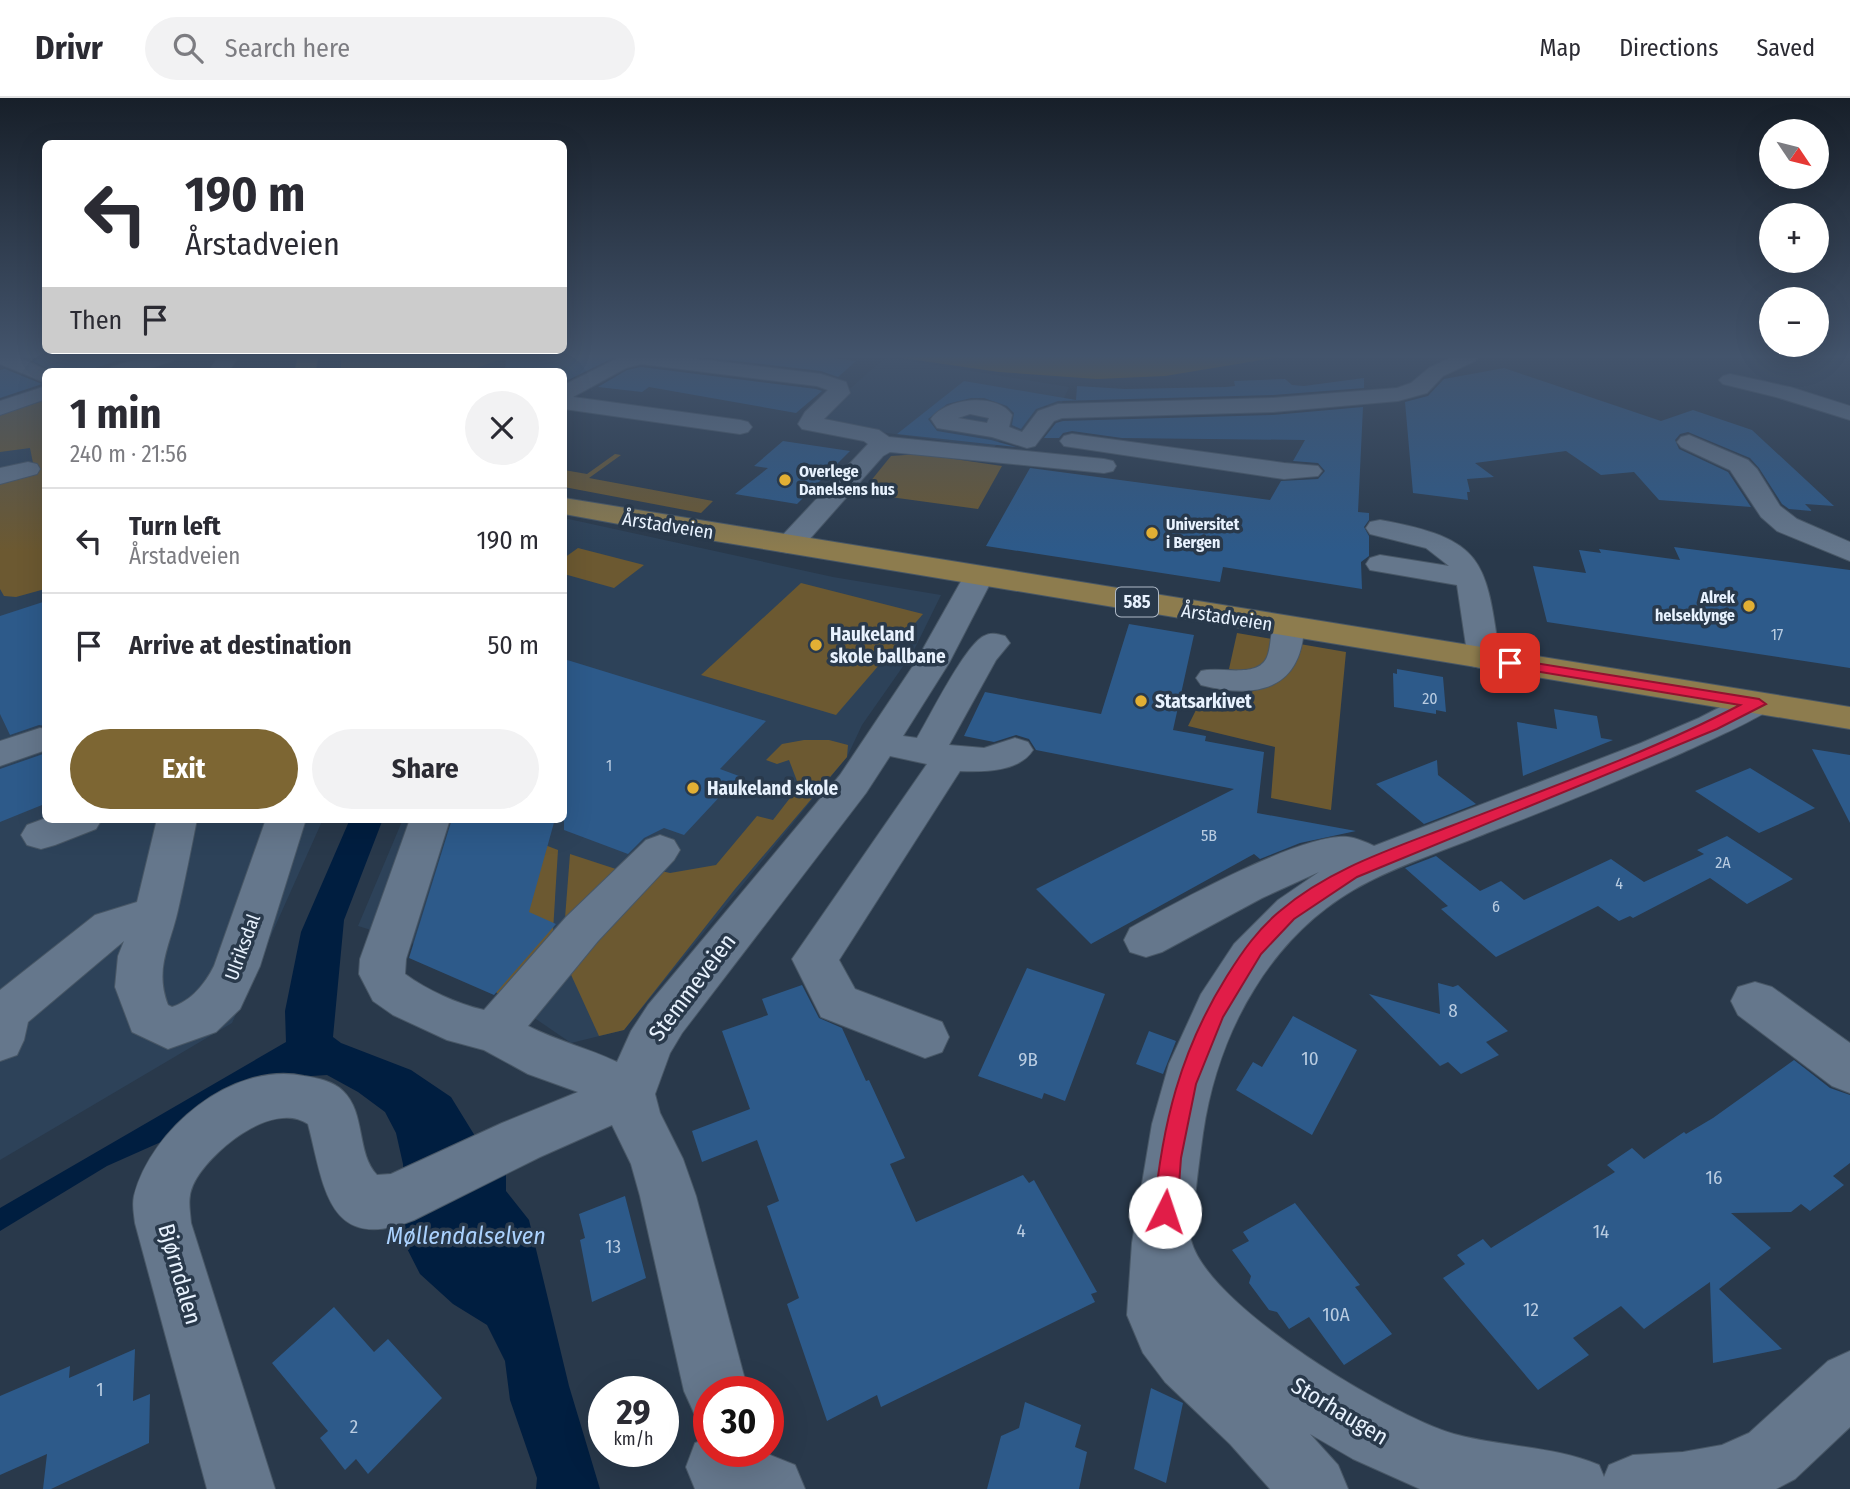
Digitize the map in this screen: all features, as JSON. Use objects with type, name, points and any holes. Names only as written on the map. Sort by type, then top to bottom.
[{"type":"main road","name":"Årstadveien","points":[[567,507],[1850,719]]},
{"type":"street","points":[[706,422],[730,425]]},
{"type":"street","points":[[811,422],[810,424],[871,435],[884,445]]},
{"type":"street","points":[[1018,449],[1041,422]]},
{"type":"street","points":[[996,431],[1018,449]]},
{"type":"street","points":[[1018,449],[1057,439],[1284,471],[1309,471]]},
{"type":"street","points":[[1689,442],[1739,465],[1748,474],[1770,512],[1787,524],[1850,552]]},
{"type":"street","points":[[789,545],[874,451],[884,445],[1018,449],[1104,466]]},
{"type":"street","points":[[0,476],[28,469]]},
{"type":"street","points":[[1380,528],[1422,536],[1437,543],[1465,564],[1472,578],[1484,659]]},
{"type":"street","points":[[1380,564],[1472,578]]},
{"type":"street","name":"Stemmeveien","points":[[629,1094],[648,1046],[665,1019],[853,784],[963,756],[932,663],[979,576]]},
{"type":"street","points":[[1213,678],[1249,682],[1264,678],[1276,670],[1284,656],[1288,627]]},
{"type":"street","points":[[925,1037],[838,1003],[815,959],[963,756],[982,656],[994,643]]},
{"type":"street","points":[[1314,1489],[1256,1424],[1181,1355],[1165,1336],[1157,1315],[1170,1158],[1186,1084],[1214,1014],[1254,949],[1287,915],[1318,892],[1372,864],[1554,792],[1712,726],[1751,705],[1759,704]]},
{"type":"street","points":[[0,754],[40,739]]},
{"type":"street","points":[[41,835],[72,823]]},
{"type":"street","name":"Ulriksdal","points":[[176,823],[156,913],[141,956],[138,987],[149,1018],[168,1029],[199,1018],[223,995],[237,966],[285,823]]},
{"type":"street","points":[[429,823],[383,959],[382,974],[389,988],[410,1001],[464,1026],[494,1032],[546,1059],[584,1070],[629,1094],[635,1119],[656,1159],[668,1196],[712,1376]]},
{"type":"street","points":[[494,1032],[573,938],[660,850]]},
{"type":"street","points":[[1146,940],[1309,859],[1348,852],[1372,864]]},
{"type":"street","points":[[0,1040],[6,1013],[104,920],[156,913]]},
{"type":"street","points":[[1755,1001],[1850,1072]]},
{"type":"street","name":"Bjørndalen","points":[[241,1489],[163,1223],[161,1198],[172,1167],[195,1139],[226,1115],[259,1101],[291,1096],[318,1101],[333,1116],[339,1158],[348,1183],[366,1202],[394,1201],[629,1094]]},
{"type":"street","name":"Storhaugen","points":[[1161,1243],[1192,1297],[1226,1333],[1314,1399],[1384,1439],[1437,1463],[1532,1484],[1575,1489]]},
{"type":"street","points":[[1633,1489],[1683,1486],[1726,1478],[1772,1456],[1850,1383]]},
{"type":"shaded area","points":[[0,422],[42,422],[42,823],[321,823],[232,1023],[0,1160]]},
{"type":"shaded area","points":[[0,422],[42,422],[42,590],[16,597],[4,596],[0,589],[0,482],[35,473],[30,448],[0,452]]},
{"type":"shaded area","points":[[822,422],[1033,422],[1019,440],[1013,443],[999,441],[994,448]]},
{"type":"shaded area","points":[[615,454],[621,455],[589,478],[713,501],[701,513],[567,488],[567,471],[587,474]]},
{"type":"shaded area","points":[[920,454],[1002,466],[978,509],[861,493],[891,456]]},
{"type":"shaded area","name":"Haukeland skole","points":[[567,519],[833,577],[941,595],[913,652],[862,725],[847,757],[624,1030],[571,1043],[454,963],[407,941],[358,926],[401,823],[567,823]]},
{"type":"shaded area","points":[[578,548],[644,565],[614,588],[567,575],[567,556]]},
{"type":"shaded area","name":"Haukeland skole ballbane","points":[[801,583],[923,614],[836,715],[701,675]]},
{"type":"shaded area","points":[[1237,633],[1278,640],[1275,657],[1252,673],[1229,669]]},
{"type":"shaded area","points":[[1294,643],[1346,652],[1331,810],[1271,798],[1275,747],[1188,726],[1199,704],[1233,709],[1239,696],[1271,685]]},
{"type":"shaded area","points":[[804,740],[829,740],[848,745],[847,757],[735,889],[624,1030],[599,1036],[567,966],[657,870],[670,873],[716,865],[757,816],[773,820],[790,798],[797,781],[789,760],[777,764],[766,760],[782,744]]},
{"type":"shaded area","points":[[490,824],[558,850],[552,947],[500,995],[454,963]]},
{"type":"shaded area","points":[[570,854],[622,871],[564,931]]},
{"type":"water","name":"Møllendalselven","points":[[348,823],[381,823],[344,920],[333,1037],[341,1043],[411,1070],[451,1097],[483,1149],[506,1174],[506,1191],[529,1220],[569,1386],[588,1449],[588,1467],[593,1467],[600,1489],[536,1489],[537,1478],[510,1400],[505,1361],[487,1325],[453,1304],[420,1274],[396,1227],[406,1205],[403,1164],[396,1133],[385,1112],[358,1092],[327,1075],[296,1077],[230,1094],[161,1142],[107,1166],[0,1231],[0,1208],[286,1042],[285,1011],[301,932]]},
{"type":"building","points":[[912,422],[930,422],[937,431],[1016,447],[897,434]]},
{"type":"building","points":[[1013,422],[1026,422],[1021,429],[1012,425]]},
{"type":"building","name":"Universitet i Bergen","points":[[1362,422],[1358,512],[1369,513],[1369,520],[1364,527],[1369,536],[1369,556],[1361,562],[1362,589],[1223,567],[1220,582],[986,546],[1030,468],[1270,500],[1281,481],[1318,479],[1325,471],[1318,463],[1293,461],[1305,440],[1122,438],[1072,431],[1063,433],[1059,438],[1044,438],[1056,423]]},
{"type":"building","points":[[1407,422],[1728,422],[1752,430],[1834,506],[1805,504],[1812,511],[1789,509],[1782,504],[1750,458],[1688,432],[1680,434],[1675,440],[1679,449],[1728,472],[1751,507],[1659,500],[1634,472],[1601,475],[1566,451],[1475,463],[1494,477],[1467,479],[1470,492],[1467,492],[1468,500],[1413,493]]},
{"type":"building","name":"Overlege Danelsens hus","points":[[783,441],[850,451],[797,504],[735,494],[768,468],[754,466]]},
{"type":"building","name":"Alrek helseklynge","points":[[1674,547],[1850,570],[1850,668],[1547,622],[1533,566],[1586,573],[1579,550],[1601,553],[1599,549],[1680,560]]},
{"type":"building","points":[[42,602],[42,725],[10,735],[0,714],[0,616]]},
{"type":"building","points":[[1129,624],[1194,635],[1173,730],[1206,736],[1205,741],[1264,752],[1257,813],[1356,831],[1300,843],[1260,859],[1254,854],[1091,944],[1036,889],[1234,789],[1036,750],[1029,739],[1016,735],[994,742],[964,736],[985,692],[1101,714]]},
{"type":"building","points":[[567,660],[766,721],[720,769],[739,776],[684,835],[664,828],[644,838],[628,854],[564,830],[564,823],[567,823]]},
{"type":"building","points":[[1397,669],[1443,677],[1446,712],[1436,710],[1436,714],[1394,707],[1393,673],[1397,674]]},
{"type":"building","points":[[1554,709],[1597,716],[1601,738],[1613,740],[1523,776],[1517,722],[1557,729]]},
{"type":"building","points":[[1812,749],[1850,755],[1850,823]]},
{"type":"building","points":[[42,754],[42,805],[0,822],[0,769]]},
{"type":"building","points":[[1437,760],[1438,775],[1476,804],[1424,824],[1376,784]]},
{"type":"building","points":[[1750,768],[1815,808],[1759,833],[1695,791]]},
{"type":"building","points":[[451,823],[554,823],[529,912],[556,924],[494,995],[409,958]]},
{"type":"building","points":[[1727,836],[1793,879],[1747,904],[1710,878],[1633,918],[1630,916],[1619,921],[1598,906],[1496,957],[1441,909],[1448,906],[1405,868],[1436,856],[1480,891],[1501,881],[1524,900],[1611,859],[1644,882],[1704,854],[1697,850]]},
{"type":"building","points":[[1027,968],[1105,994],[1065,1101],[1044,1093],[1042,1099],[978,1076]]},
{"type":"building","points":[[1438,983],[1453,987],[1458,985],[1508,1031],[1486,1042],[1499,1055],[1461,1074],[1448,1062],[1440,1066],[1369,994],[1440,1014]]},
{"type":"building","points":[[802,985],[819,1018],[842,1028],[866,1081],[869,1080],[905,1158],[890,1164],[916,1222],[1023,1175],[1029,1183],[1034,1180],[1097,1292],[1091,1294],[1095,1302],[881,1407],[877,1395],[827,1421],[787,1304],[799,1298],[767,1206],[779,1201],[757,1140],[702,1162],[692,1131],[750,1109],[722,1031],[768,1015],[762,999]]},
{"type":"building","points":[[1293,1016],[1357,1050],[1312,1135],[1236,1090],[1253,1062],[1262,1067]]},
{"type":"building","points":[[1149,1031],[1176,1041],[1163,1074],[1136,1064]]},
{"type":"building","points":[[1794,1060],[1830,1088],[1850,1095],[1850,1163],[1833,1176],[1844,1185],[1810,1211],[1801,1204],[1791,1212],[1731,1213],[1771,1248],[1719,1289],[1782,1349],[1713,1363],[1710,1282],[1644,1329],[1621,1306],[1573,1338],[1589,1355],[1538,1390],[1443,1278],[1465,1264],[1457,1255],[1483,1239],[1491,1248],[1615,1172],[1607,1165],[1632,1148],[1644,1159],[1684,1132],[1686,1134],[1713,1118]]},
{"type":"building","points":[[625,1196],[646,1278],[592,1302],[580,1240],[585,1238],[579,1214]]},
{"type":"building","points":[[1295,1203],[1360,1285],[1355,1287],[1392,1334],[1344,1365],[1309,1317],[1289,1329],[1277,1312],[1269,1310],[1249,1283],[1251,1276],[1232,1250],[1249,1241],[1243,1232]]},
{"type":"building","points":[[334,1307],[374,1352],[388,1339],[442,1398],[368,1474],[356,1459],[345,1470],[320,1438],[328,1431],[272,1363]]},
{"type":"building","points":[[135,1349],[133,1401],[150,1394],[149,1443],[51,1489],[43,1489],[47,1454],[0,1475],[0,1396],[70,1366],[69,1378]]},
{"type":"building","points":[[1151,1388],[1183,1403],[1166,1483],[1134,1469]]},
{"type":"building","points":[[1025,1402],[1081,1425],[1075,1447],[1087,1452],[1079,1489],[987,1489],[1001,1436],[1019,1428]]},
{"type":"place","name":"Overlege Danelsens hus","points":[[785,480]]},
{"type":"place","name":"Universitet i Bergen","points":[[1152,533]]},
{"type":"place","name":"Alrek helseklynge","points":[[1749,606]]},
{"type":"place","name":"Haukeland skole ballbane","points":[[816,645]]},
{"type":"place","name":"Statsarkivet","points":[[1141,701]]},
{"type":"place","name":"Haukeland skole","points":[[693,788]]},
{"type":"route","points":[[1165,1212],[1170,1158],[1186,1084],[1214,1014],[1254,949],[1287,915],[1318,892],[1351,873],[1554,792],[1712,726],[1751,705],[1759,704],[1510,663]]}]
